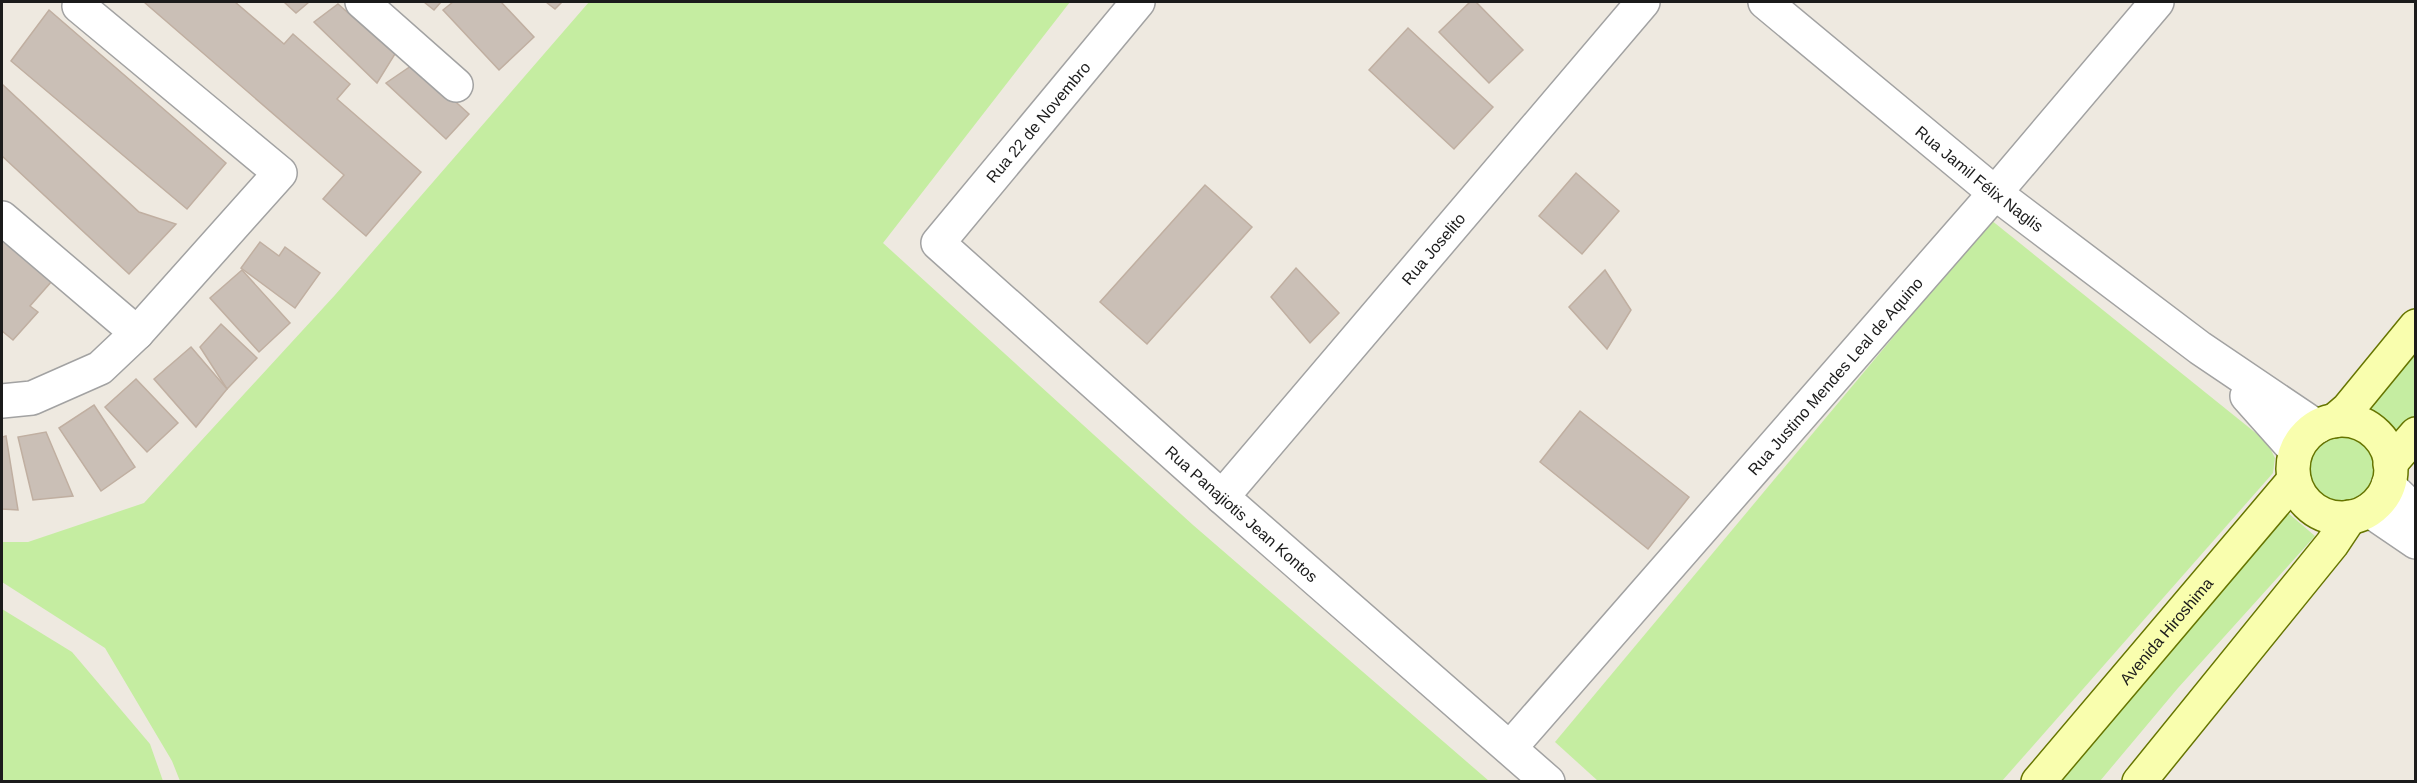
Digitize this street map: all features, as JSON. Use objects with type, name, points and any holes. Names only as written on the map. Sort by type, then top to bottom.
[{"type":"main road","name":"Avenida Hiroshima","points":[[2038,782],[2310,444],[2348,409],[2415,326]]},
{"type":"main road","points":[[2350,421],[2371,430],[2386,448],[2375,494],[2335,518],[2315,509],[2299,494],[2310,444],[2350,421]]},
{"type":"main road","points":[[2139,782],[2375,494],[2415,434]]},
{"type":"street","points":[[362,2],[456,85]]},
{"type":"street","name":"Rua 22 de Novembro","points":[[938,243],[1138,2]]},
{"type":"street","name":"Rua Joselito","points":[[1222,497],[1643,2]]},
{"type":"street","name":"Rua Jamil Félix Naglis","points":[[1765,2],[1995,193],[2200,348],[2310,444]]},
{"type":"street","name":"Rua Justino Mendes Leal de Aquino","points":[[1510,748],[1995,193],[2157,2]]},
{"type":"street","points":[[2,401],[32,398],[100,368],[137,333],[280,172],[79,6]]},
{"type":"street","points":[[2,218],[137,333]]},
{"type":"street","name":"Rua Panajiotis Jean Kontos","points":[[938,243],[1222,497],[1548,782]]},
{"type":"street","points":[[2375,494],[2408,502],[2415,512]]},
{"type":"street","points":[[2375,494],[2415,542]]},
{"type":"green space","points":[[589,2],[1070,2],[883,243],[1193,525],[1489,781],[180,781],[172,761],[105,648],[2,582],[2,542],[28,542],[144,503],[335,295]]},
{"type":"green space","points":[[1991,220],[2267,442],[2275,458],[2273,473],[2002,781],[1598,781],[1555,742]]},
{"type":"green space","points":[[2415,338],[2415,415],[2392,444],[2352,413]]},
{"type":"green space","points":[[2342,432],[2362,438],[2372,448],[2378,468],[2372,488],[2362,498],[2342,504],[2322,498],[2312,488],[2306,468],[2312,448],[2322,438]]},
{"type":"green space","points":[[2281,507],[2315,536],[2178,688],[2100,781],[2056,782]]},
{"type":"green space","points":[[2,609],[72,652],[150,744],[163,781],[2,781]]},
{"type":"building","points":[[144,2],[235,2],[284,44],[293,34],[350,84],[337,99],[421,172],[366,236],[323,199],[344,175]]},
{"type":"building","points":[[284,2],[309,2],[296,13]]},
{"type":"building","points":[[424,2],[441,2],[434,10]]},
{"type":"building","points":[[453,2],[501,2],[534,37],[499,70],[443,10]]},
{"type":"building","points":[[546,2],[562,2],[555,9]]},
{"type":"building","points":[[1470,2],[1476,2],[1523,50],[1489,83],[1439,32]]},
{"type":"building","points":[[338,4],[395,54],[377,83],[314,22]]},
{"type":"building","points":[[49,10],[226,163],[187,209],[11,61]]},
{"type":"building","points":[[1408,28],[1493,107],[1454,149],[1369,70]]},
{"type":"building","points":[[414,64],[469,114],[446,139],[386,83]]},
{"type":"building","points":[[2,84],[139,212],[176,224],[129,274],[2,156]]},
{"type":"building","points":[[1576,173],[1619,211],[1582,254],[1539,216]]},
{"type":"building","points":[[1205,185],[1252,227],[1147,344],[1100,302]]},
{"type":"building","points":[[2,236],[52,281],[30,306],[38,312],[13,340],[2,331]]},
{"type":"building","points":[[260,242],[279,256],[285,247],[320,273],[295,308],[241,268]]},
{"type":"building","points":[[1296,268],[1339,313],[1310,343],[1271,297]]},
{"type":"building","points":[[242,270],[290,323],[259,352],[210,298]]},
{"type":"building","points":[[1605,270],[1631,310],[1607,349],[1569,307]]},
{"type":"building","points":[[221,324],[257,358],[227,389],[200,347]]},
{"type":"building","points":[[191,347],[227,389],[196,427],[154,379]]},
{"type":"building","points":[[136,379],[178,423],[147,452],[105,407]]},
{"type":"building","points":[[94,405],[135,467],[101,491],[59,428]]},
{"type":"building","points":[[1580,411],[1689,497],[1648,549],[1540,462]]},
{"type":"building","points":[[46,432],[73,496],[33,500],[18,437]]},
{"type":"building","points":[[6,436],[18,510],[2,509],[2,437]]}]
